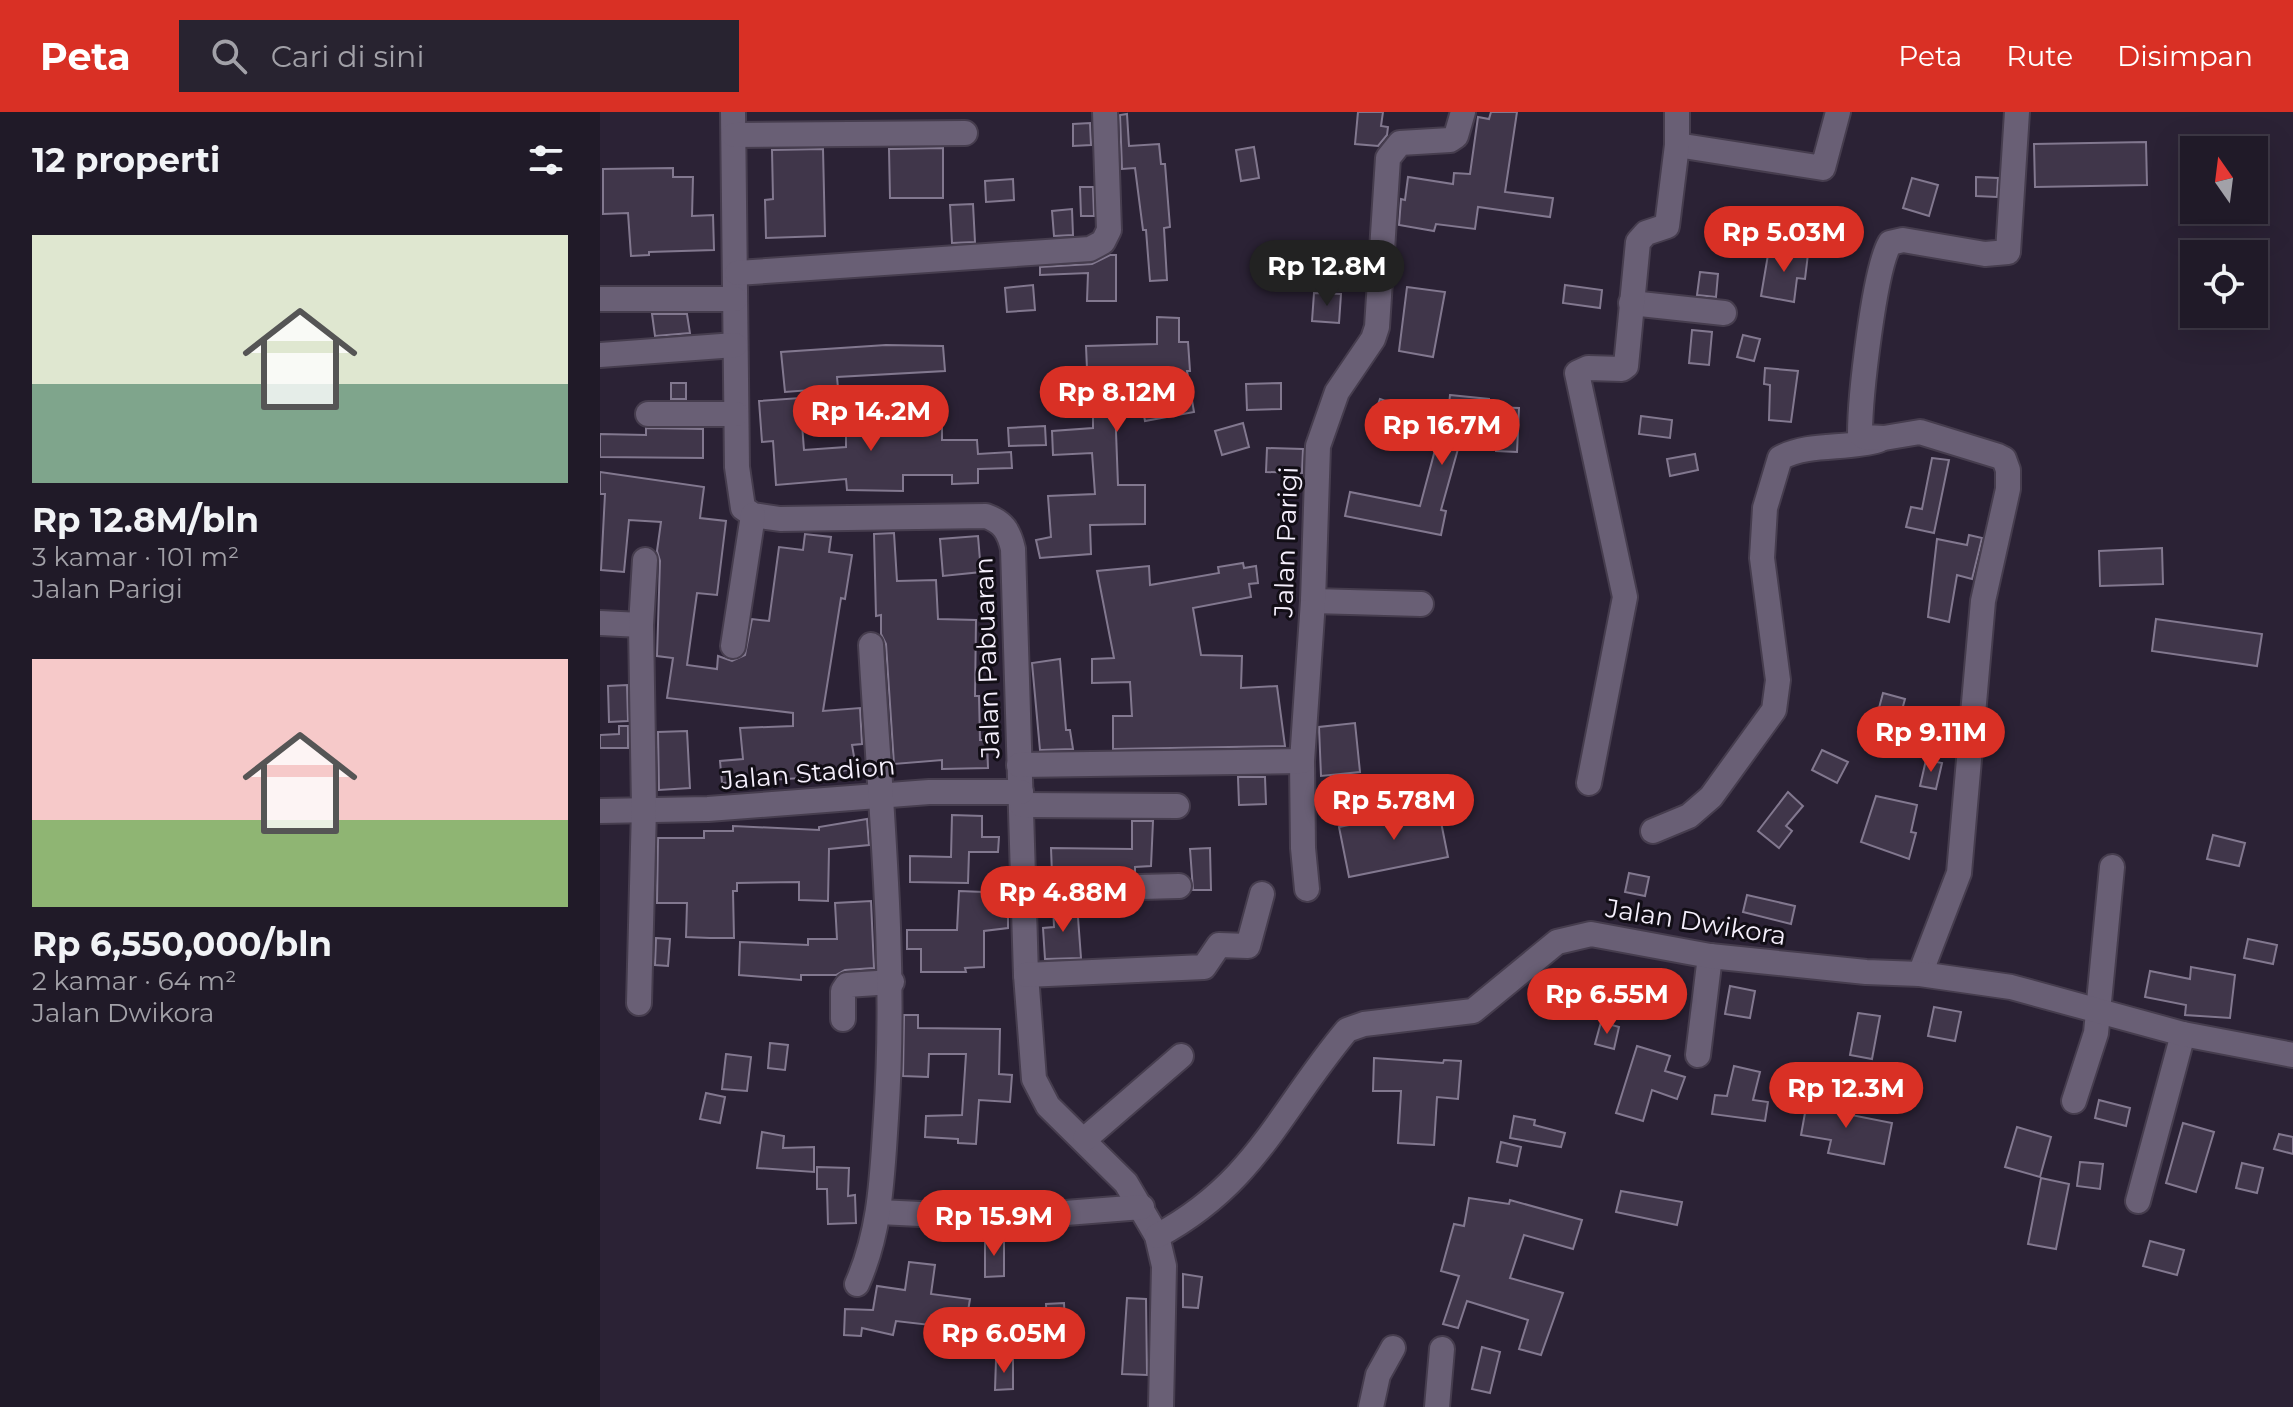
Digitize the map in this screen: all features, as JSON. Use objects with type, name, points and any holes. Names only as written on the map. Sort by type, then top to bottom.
[{"type":"street","points":[[737,273],[1090,249],[1103,242],[1109,230],[1105,112]]},
{"type":"street","name":"Jalan Parigi","points":[[1307,889],[1293,762],[1313,601],[1318,446],[1337,392],[1373,339],[1377,327],[1388,158],[1400,143],[1450,140],[1456,136],[1463,112]]},
{"type":"street","points":[[1589,783],[1625,597],[1577,373],[1588,368],[1625,368],[1638,242],[1646,233],[1667,226],[1677,145],[1677,112]]},
{"type":"street","points":[[1677,145],[1823,168],[1838,112]]},
{"type":"street","points":[[1884,438],[1864,437],[1860,424],[1872,322],[1887,249],[1890,243],[1903,240],[1985,254],[2008,252],[2017,112]]},
{"type":"street","points":[[733,646],[753,515],[743,508],[740,495],[736,414],[734,123],[965,133]]},
{"type":"street","points":[[600,299],[735,299]]},
{"type":"street","points":[[1631,303],[1724,313]]},
{"type":"street","points":[[600,355],[735,345]]},
{"type":"street","points":[[648,414],[736,414]]},
{"type":"street","points":[[1653,831],[1689,816],[1711,797],[1774,710],[1778,680],[1762,558],[1765,508],[1780,458],[1806,449],[1851,446],[1920,432],[2004,459],[2008,470],[2008,489],[1983,601],[1959,873],[1920,974]]},
{"type":"street","name":"Jalan Pabuaran","points":[[753,515],[780,519],[986,516],[1000,521],[1010,535],[1013,549],[1030,1050],[1038,1092],[1126,1183],[1157,1236],[1164,1266],[1161,1407]]},
{"type":"street","points":[[639,1003],[644,808],[641,625],[645,560]]},
{"type":"street","points":[[1313,601],[1421,604]]},
{"type":"street","points":[[600,623],[641,625]]},
{"type":"street","points":[[857,1284],[872,1250],[879,1212],[890,1084],[892,982],[871,645]]},
{"type":"street","points":[[1019,765],[1293,762]]},
{"type":"street","name":"Jalan Stadion","points":[[600,811],[708,809],[879,796],[1021,798],[1177,806]]},
{"type":"street","points":[[2074,1101],[2096,1033],[2112,867]]},
{"type":"street","points":[[1025,890],[1179,886]]},
{"type":"street","points":[[1026,975],[1204,967],[1219,945],[1248,946],[1262,894]]},
{"type":"street","name":"Jalan Dwikora","points":[[1157,1236],[1195,1216],[1243,1172],[1314,1071],[1351,1027],[1473,1011],[1547,949],[1575,935],[1637,940],[1710,956],[1866,972],[1920,974],[2011,987],[2183,1034],[2293,1055]]},
{"type":"street","points":[[1698,1055],[1710,956]]},
{"type":"street","points":[[843,1019],[843,991],[847,985],[892,982]]},
{"type":"street","points":[[2138,1201],[2183,1034]]},
{"type":"street","points":[[1085,1139],[1181,1056]]},
{"type":"street","points":[[879,1212],[1002,1218],[1142,1207]]},
{"type":"street","points":[[1371,1407],[1378,1375],[1393,1348]]},
{"type":"street","points":[[1437,1407],[1442,1349]]},
{"type":"building","points":[[1358,112],[1383,112],[1381,126],[1388,127],[1387,135],[1378,146],[1355,144]]},
{"type":"building","points":[[1491,112],[1517,112],[1505,192],[1553,198],[1550,217],[1478,207],[1475,229],[1436,224],[1434,231],[1399,225],[1401,199],[1405,200],[1408,177],[1453,184],[1454,173],[1470,174],[1478,117],[1489,119]]},
{"type":"building","points":[[1127,114],[1129,146],[1159,144],[1161,164],[1165,164],[1170,227],[1164,228],[1167,280],[1150,281],[1146,230],[1143,230],[1135,168],[1122,169],[1120,115]]},
{"type":"building","points":[[1090,123],[1091,145],[1073,146],[1073,124]]},
{"type":"building","points":[[2146,142],[2147,185],[2035,187],[2034,144]]},
{"type":"building","points":[[1254,147],[1259,178],[1241,181],[1236,150]]},
{"type":"building","points":[[943,148],[943,198],[890,198],[889,149]]},
{"type":"building","points":[[823,149],[825,236],[766,238],[765,200],[773,199],[772,150]]},
{"type":"building","points":[[673,168],[673,177],[693,177],[692,216],[713,215],[714,250],[649,252],[649,255],[631,256],[628,213],[603,214],[603,169]]},
{"type":"building","points":[[1976,177],[1998,178],[1997,197],[1976,196]]},
{"type":"building","points":[[1912,178],[1938,185],[1929,216],[1903,208]]},
{"type":"building","points":[[1013,179],[1014,200],[986,202],[985,181]]},
{"type":"building","points":[[1080,187],[1093,187],[1094,216],[1081,216]]},
{"type":"building","points":[[973,204],[975,242],[952,243],[950,205]]},
{"type":"building","points":[[1072,209],[1073,235],[1054,236],[1052,211]]},
{"type":"building","points":[[1769,249],[1808,254],[1805,279],[1797,278],[1794,302],[1761,296]]},
{"type":"building","points":[[1116,255],[1116,301],[1087,301],[1088,273],[1040,275],[1040,267],[1092,264]]},
{"type":"building","points":[[1700,272],[1718,274],[1716,297],[1697,295]]},
{"type":"building","points":[[1033,285],[1035,310],[1007,312],[1005,288]]},
{"type":"building","points":[[1565,285],[1602,290],[1600,308],[1563,303]]},
{"type":"building","points":[[1407,287],[1445,292],[1433,357],[1399,351]]},
{"type":"building","points":[[1314,293],[1341,294],[1339,323],[1312,321]]},
{"type":"building","points":[[652,314],[687,314],[690,333],[655,336]]},
{"type":"building","points":[[1157,317],[1179,318],[1179,342],[1188,342],[1190,371],[1187,371],[1194,412],[1145,421],[1142,405],[1115,405],[1118,485],[1145,485],[1145,524],[1090,525],[1091,554],[1040,558],[1036,540],[1051,537],[1048,496],[1095,494],[1092,453],[1053,455],[1052,431],[1093,428],[1093,368],[1087,369],[1086,346],[1157,344]]},
{"type":"building","points":[[1692,330],[1712,332],[1709,365],[1689,363]]},
{"type":"building","points":[[1743,335],[1760,339],[1754,361],[1737,357]]},
{"type":"building","points":[[886,345],[943,346],[945,371],[837,377],[838,388],[785,392],[781,352]]},
{"type":"building","points":[[1765,368],[1798,371],[1791,422],[1769,420],[1770,385],[1764,384]]},
{"type":"building","points":[[671,383],[686,383],[686,399],[671,399]]},
{"type":"building","points":[[1281,383],[1281,409],[1247,410],[1246,384]]},
{"type":"building","points":[[1450,395],[1489,399],[1489,407],[1519,408],[1517,452],[1496,451],[1497,435],[1463,431],[1441,510],[1446,511],[1441,535],[1345,516],[1350,492],[1420,506],[1435,450],[1444,452]]},
{"type":"building","points":[[800,398],[804,450],[846,447],[846,432],[878,431],[878,420],[942,421],[942,440],[977,440],[978,454],[1011,452],[1012,468],[978,469],[978,483],[952,484],[952,475],[903,475],[903,491],[847,490],[846,479],[776,485],[773,441],[762,442],[759,401]]},
{"type":"building","points":[[1380,399],[1419,413],[1412,434],[1372,420]]},
{"type":"building","points":[[1641,416],[1672,420],[1670,438],[1639,434]]},
{"type":"building","points":[[1243,423],[1249,447],[1222,455],[1215,431]]},
{"type":"building","points":[[1045,426],[1046,445],[1009,446],[1008,428]]},
{"type":"building","points":[[646,428],[703,429],[703,458],[600,457],[600,434],[646,435]]},
{"type":"building","points":[[1267,448],[1303,449],[1302,473],[1266,472]]},
{"type":"building","points":[[1695,454],[1698,470],[1670,476],[1667,459]]},
{"type":"building","points":[[1932,458],[1949,460],[1934,533],[1906,527],[1911,507],[1922,509]]},
{"type":"building","points":[[600,472],[704,487],[700,518],[726,521],[717,595],[697,593],[687,665],[717,669],[718,656],[732,661],[745,655],[752,619],[769,621],[779,547],[803,550],[805,534],[831,537],[829,552],[852,555],[845,599],[841,598],[823,711],[860,708],[862,744],[852,745],[856,768],[817,777],[722,783],[720,761],[743,759],[740,728],[793,726],[793,713],[667,698],[673,658],[657,656],[660,561],[657,551],[661,522],[629,520],[624,572],[601,570],[605,494],[600,494]]},
{"type":"building","points":[[894,533],[897,581],[936,580],[938,619],[976,620],[975,696],[979,696],[980,740],[987,740],[988,768],[942,769],[942,760],[894,764],[886,644],[881,634],[881,615],[876,616],[874,534]]},
{"type":"building","points":[[1969,535],[1982,538],[1972,579],[1957,575],[1949,622],[1928,617],[1937,539],[1967,545]]},
{"type":"building","points":[[978,536],[981,572],[943,576],[940,539]]},
{"type":"building","points":[[2162,548],[2163,584],[2100,586],[2099,551]]},
{"type":"building","points":[[1243,563],[1244,568],[1256,566],[1258,583],[1249,584],[1251,597],[1193,608],[1201,655],[1242,656],[1241,688],[1277,686],[1285,746],[1113,749],[1113,716],[1132,716],[1130,682],[1092,683],[1092,659],[1114,658],[1097,571],[1149,566],[1150,585],[1219,573],[1218,567]]},
{"type":"building","points":[[2156,619],[2262,634],[2257,666],[2152,651]]},
{"type":"building","points":[[1060,659],[1066,730],[1070,730],[1073,749],[1040,750],[1032,663]]},
{"type":"building","points":[[627,685],[628,721],[609,722],[608,686]]},
{"type":"building","points":[[1883,693],[1905,699],[1897,728],[1875,723]]},
{"type":"building","points":[[1355,723],[1360,772],[1321,776],[1319,727]]},
{"type":"building","points":[[619,726],[628,726],[628,748],[600,748],[600,735],[619,734]]},
{"type":"building","points":[[687,731],[690,788],[659,790],[658,732]]},
{"type":"building","points":[[1822,750],[1848,762],[1837,783],[1812,770]]},
{"type":"building","points":[[1926,760],[1942,763],[1936,789],[1920,786]]},
{"type":"building","points":[[1238,777],[1265,777],[1266,804],[1239,805]]},
{"type":"building","points":[[1788,792],[1803,806],[1786,826],[1792,831],[1779,848],[1758,831]]},
{"type":"building","points":[[1876,796],[1917,805],[1911,832],[1916,833],[1909,859],[1861,842]]},
{"type":"building","points":[[1438,807],[1448,857],[1349,877],[1339,827]]},
{"type":"building","points":[[952,815],[982,816],[982,837],[999,837],[998,852],[969,852],[968,883],[910,882],[910,856],[951,857]]},
{"type":"building","points":[[867,819],[869,845],[829,849],[828,901],[799,900],[799,882],[737,883],[737,891],[733,891],[734,938],[686,937],[687,903],[657,903],[658,838],[704,838],[704,831],[733,831],[733,826],[819,830],[819,827]]},
{"type":"building","points":[[1132,821],[1153,821],[1151,866],[1135,867],[1135,872],[1052,874],[1051,848],[1132,849]]},
{"type":"building","points":[[2213,835],[2245,843],[2239,866],[2207,859]]},
{"type":"building","points":[[1210,848],[1211,890],[1193,890],[1190,849]]},
{"type":"building","points":[[1629,873],[1649,877],[1645,896],[1625,892]]},
{"type":"building","points":[[959,891],[1008,893],[1008,928],[984,931],[984,967],[965,968],[966,972],[921,972],[921,949],[907,949],[907,930],[957,930]]},
{"type":"building","points":[[1747,895],[1795,906],[1791,924],[1743,912]]},
{"type":"building","points":[[871,901],[874,968],[845,970],[836,975],[801,975],[801,980],[739,975],[740,942],[808,945],[808,939],[837,939],[835,903]]},
{"type":"building","points":[[1053,904],[1077,904],[1081,958],[1045,959],[1043,928],[1054,927]]},
{"type":"building","points":[[656,938],[670,939],[668,966],[655,965]]},
{"type":"building","points":[[2248,939],[2277,945],[2273,964],[2244,958]]},
{"type":"building","points":[[2191,967],[2235,975],[2230,1018],[2185,1015],[2186,1005],[2145,997],[2150,971],[2190,979]]},
{"type":"building","points":[[1730,986],[1755,991],[1750,1018],[1725,1014]]},
{"type":"building","points":[[1934,1007],[1961,1012],[1955,1041],[1928,1036]]},
{"type":"building","points":[[1858,1013],[1880,1016],[1872,1059],[1850,1055]]},
{"type":"building","points":[[904,1015],[918,1015],[918,1028],[1000,1029],[999,1074],[1012,1075],[1010,1102],[979,1100],[976,1144],[958,1143],[958,1139],[925,1137],[926,1116],[962,1115],[966,1054],[929,1054],[928,1077],[903,1076]]},
{"type":"building","points":[[1601,1022],[1619,1027],[1614,1049],[1595,1044]]},
{"type":"building","points":[[770,1043],[788,1045],[785,1070],[768,1068]]},
{"type":"building","points":[[1637,1046],[1670,1056],[1665,1071],[1685,1077],[1677,1099],[1652,1090],[1643,1121],[1616,1113]]},
{"type":"building","points":[[726,1054],[751,1057],[747,1091],[722,1089]]},
{"type":"building","points":[[1374,1058],[1443,1063],[1444,1060],[1461,1061],[1458,1099],[1437,1097],[1434,1145],[1398,1143],[1401,1091],[1373,1091]]},
{"type":"building","points":[[1734,1066],[1760,1072],[1753,1100],[1768,1102],[1765,1121],[1712,1114],[1715,1095],[1727,1096]]},
{"type":"building","points":[[1809,1091],[1834,1095],[1831,1111],[1892,1123],[1884,1164],[1828,1153],[1831,1140],[1801,1135]]},
{"type":"building","points":[[706,1093],[725,1097],[720,1123],[700,1119]]},
{"type":"building","points":[[2099,1100],[2130,1108],[2126,1126],[2095,1118]]},
{"type":"building","points":[[1514,1116],[1535,1120],[1534,1125],[1565,1133],[1561,1147],[1510,1138]]},
{"type":"building","points":[[2183,1123],[2214,1132],[2196,1192],[2166,1183]]},
{"type":"building","points":[[2017,1127],[2051,1137],[2040,1177],[2005,1167]]},
{"type":"building","points":[[762,1132],[784,1136],[783,1148],[814,1147],[814,1172],[757,1168]]},
{"type":"building","points":[[2279,1134],[2293,1137],[2293,1154],[2274,1149]]},
{"type":"building","points":[[1501,1142],[1521,1147],[1517,1166],[1497,1162]]},
{"type":"building","points":[[2080,1162],[2103,1164],[2100,1189],[2077,1186]]},
{"type":"building","points":[[2242,1163],[2263,1168],[2257,1193],[2236,1188]]},
{"type":"building","points":[[817,1167],[849,1168],[848,1196],[855,1195],[856,1223],[828,1224],[827,1189],[817,1189]]},
{"type":"building","points":[[2041,1178],[2069,1184],[2056,1249],[2028,1244]]},
{"type":"building","points":[[1621,1191],[1682,1202],[1677,1225],[1616,1212]]},
{"type":"building","points":[[1469,1198],[1509,1204],[1510,1200],[1582,1220],[1573,1249],[1524,1235],[1510,1278],[1563,1293],[1541,1355],[1519,1349],[1528,1320],[1467,1301],[1458,1328],[1443,1324],[1459,1276],[1441,1271],[1454,1224],[1464,1226]]},
{"type":"building","points":[[1004,1239],[1004,1276],[985,1277],[985,1240]]},
{"type":"building","points":[[2150,1241],[2184,1250],[2177,1275],[2143,1266]]},
{"type":"building","points":[[909,1262],[935,1265],[931,1294],[970,1299],[965,1329],[896,1321],[893,1335],[862,1328],[861,1336],[844,1335],[845,1309],[873,1310],[877,1286],[905,1290]]},
{"type":"building","points":[[1183,1274],[1202,1277],[1198,1308],[1183,1307]]},
{"type":"building","points":[[1127,1298],[1146,1299],[1147,1375],[1122,1374]]},
{"type":"building","points":[[1064,1303],[1065,1323],[1047,1324],[1046,1304]]},
{"type":"building","points":[[1482,1347],[1500,1352],[1490,1393],[1472,1389]]},
{"type":"building","points":[[996,1360],[1013,1360],[1013,1389],[995,1390]]}]
